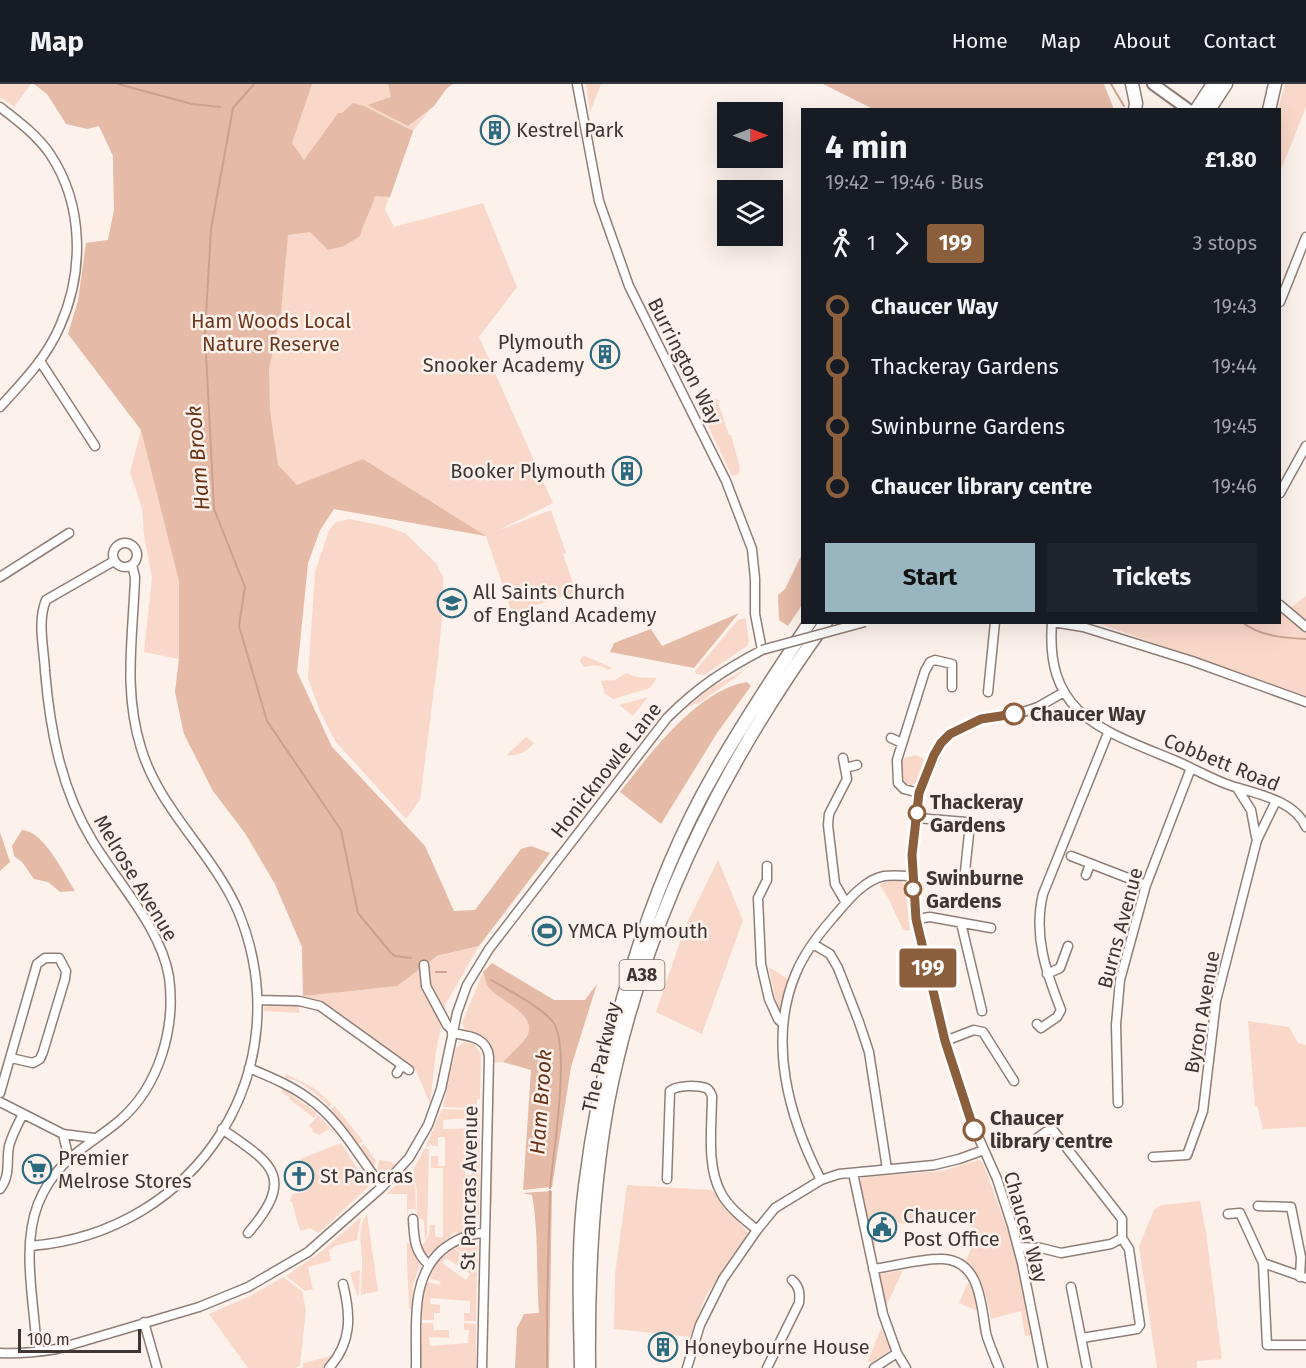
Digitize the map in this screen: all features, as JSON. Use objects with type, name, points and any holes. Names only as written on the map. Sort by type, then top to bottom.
[{"type":"highway","points":[[1132,84],[1135,108]]},
{"type":"highway","points":[[1198,108],[1212,92],[1226,84]]},
{"type":"highway","points":[[1269,108],[1275,84]]},
{"type":"highway","points":[[1209,108],[1212,92]]},
{"type":"highway","name":"The Parkway","points":[[581,1368],[579,1263],[585,1186],[604,1077],[624,996],[648,919],[678,846],[714,773],[809,624]]},
{"type":"highway","name":"The Parkway","points":[[590,1368],[590,1250],[595,1190],[609,1101],[635,996],[659,925],[704,823],[756,728],[825,624]]},
{"type":"main road","points":[[1153,84],[1186,108]]},
{"type":"street","name":"Burrington Way","points":[[577,84],[599,201],[625,276],[638,307],[676,378],[726,481],[752,549],[756,579],[754,614],[762,650]]},
{"type":"street","points":[[0,107],[24,126],[50,154],[62,177],[72,205],[77,233],[75,276],[60,327],[40,361],[0,407]]},
{"type":"street","points":[[1281,300],[1306,237]]},
{"type":"street","points":[[40,361],[95,446]]},
{"type":"street","points":[[1281,491],[1306,446]]},
{"type":"street","points":[[0,577],[69,534]]},
{"type":"street","name":"Melrose Avenue","points":[[40,1350],[36,1338],[30,1246],[32,1224],[38,1205],[57,1170],[94,1138],[119,1121],[144,1094],[154,1076],[170,1020],[169,977],[156,938],[90,838],[62,775],[46,685],[41,618],[46,600],[114,561],[113,555],[119,544],[131,544],[136,550],[137,556],[132,565]]},
{"type":"street","points":[[30,1246],[48,1245],[86,1237],[111,1228],[138,1214],[177,1186],[196,1168],[222,1129],[241,1093],[255,1043],[258,1000],[255,968],[238,911],[208,857],[161,791],[148,769],[141,748],[130,699],[135,577],[132,565],[120,566],[114,561]]},
{"type":"street","points":[[1281,606],[1306,627]]},
{"type":"street","name":"Honicknowle Lane","points":[[0,1353],[32,1354],[40,1350],[57,1349],[223,1299],[277,1271],[325,1238],[382,1187],[410,1158],[428,1125],[441,1089],[453,1032],[468,985],[489,949],[667,718],[700,687],[762,650],[858,624]]},
{"type":"street","points":[[988,692],[995,624]]},
{"type":"street","name":"Cobbett Road","points":[[1053,624],[1052,661],[1064,692],[1077,711],[1108,733],[1237,788],[1276,801],[1296,813],[1306,826]]},
{"type":"street","points":[[1065,624],[1083,627],[1192,661],[1306,702]]},
{"type":"street","points":[[919,793],[904,789],[898,783],[897,760],[925,671],[930,662],[935,660],[952,664],[952,687]]},
{"type":"street","name":"Chaucer Way","points":[[1043,1368],[1018,1247],[997,1179],[969,1116],[945,1041],[916,919],[912,855],[919,793],[941,743],[950,734],[981,719],[1020,713],[1038,707],[1064,692]]},
{"type":"street","points":[[1036,1024],[1041,1028],[1057,1017],[1061,1010],[1047,974],[1041,950],[1039,912],[1043,894],[1108,733]]},
{"type":"street","points":[[891,738],[903,743]]},
{"type":"street","points":[[846,903],[835,885],[828,825],[829,814],[847,779],[844,763],[857,765]]},
{"type":"street","name":"Burns Avenue","points":[[1118,1103],[1116,1025],[1120,980],[1146,885],[1191,768]]},
{"type":"street","name":"Byron Avenue","points":[[1237,788],[1251,810],[1257,840]]},
{"type":"street","name":"Byron Avenue","points":[[1153,1157],[1187,1155],[1203,1111],[1216,1001],[1257,840],[1276,801]]},
{"type":"street","points":[[917,818],[970,824],[964,881]]},
{"type":"street","points":[[1071,856],[1146,885]]},
{"type":"street","points":[[1086,875],[1090,864]]},
{"type":"street","points":[[767,866],[767,880],[758,898],[762,964],[769,999],[778,1019],[783,1024]]},
{"type":"street","points":[[821,1180],[795,1123],[785,1079],[783,1024],[796,973],[813,944],[846,903],[873,881],[884,876],[912,876]]},
{"type":"street","points":[[916,919],[930,917],[991,927]]},
{"type":"street","points":[[961,923],[982,1011]]},
{"type":"street","points":[[813,944],[830,954],[838,968],[859,1022],[871,1064],[887,1169]]},
{"type":"street","points":[[1047,974],[1060,968],[1068,946]]},
{"type":"street","points":[[0,1093],[37,964],[45,958],[59,958],[66,972],[40,1059],[33,1063],[11,1058]]},
{"type":"street","points":[[424,965],[426,986],[453,1032]]},
{"type":"street","points":[[258,1000],[299,1001],[320,1006],[403,1070]]},
{"type":"street","points":[[945,1041],[974,1030],[983,1032],[1014,1081]]},
{"type":"street","name":"St Pancras Avenue","points":[[453,1032],[479,1039],[488,1051],[482,1368]]},
{"type":"street","points":[[249,1068],[283,1082],[309,1099],[328,1116],[382,1187]]},
{"type":"street","points":[[667,1179],[670,1091],[679,1087],[705,1088],[712,1096],[714,1175],[722,1194],[738,1214],[757,1230]]},
{"type":"street","points":[[0,1102],[63,1134],[94,1138]]},
{"type":"street","points":[[0,1189],[5,1183],[9,1170],[9,1148],[23,1114]]},
{"type":"street","points":[[1036,1139],[1048,1124],[1122,1218],[1122,1238],[1129,1249],[1140,1325],[1137,1329],[1082,1338]]},
{"type":"street","points":[[222,1129],[260,1155],[275,1178],[271,1202],[255,1229]]},
{"type":"street","points":[[63,1134],[69,1159]]},
{"type":"street","points":[[687,1368],[700,1325],[718,1288],[757,1230],[775,1208],[821,1180],[839,1174],[934,1165],[984,1150]]},
{"type":"street","points":[[853,1173],[883,1314],[897,1353],[906,1368]]},
{"type":"street","points":[[1258,1206],[1291,1206],[1303,1277],[1263,1263]]},
{"type":"street","points":[[1228,1214],[1240,1213],[1263,1263],[1267,1345],[1306,1345]]},
{"type":"street","points":[[413,1219],[414,1242],[419,1255],[429,1265]]},
{"type":"street","points":[[416,1368],[418,1290],[429,1265],[450,1244],[472,1234],[484,1233]]},
{"type":"street","points":[[1018,1247],[1033,1246],[1061,1253],[1111,1244],[1122,1238]]},
{"type":"street","points":[[873,1269],[940,1259],[955,1262],[965,1269],[980,1292],[986,1335],[999,1368]]},
{"type":"street","points":[[767,1368],[799,1303],[800,1293],[797,1284],[792,1280]]},
{"type":"street","points":[[329,1368],[340,1354],[348,1334],[350,1321],[343,1284]]},
{"type":"street","points":[[1071,1287],[1087,1368]]},
{"type":"street","points":[[144,1323],[157,1368]]},
{"type":"street","points":[[874,1368],[897,1353]]},
{"type":"green space","points":[[0,84],[31,84],[14,107],[0,97]]},
{"type":"green space","name":"Ham Woods Local Nature Reserve","points":[[34,84],[453,84],[447,88],[413,131],[385,209],[394,227],[483,203],[517,287],[479,337],[553,503],[497,531],[551,510],[566,553],[563,554],[576,592],[512,613],[486,536],[334,509],[320,530],[308,563],[297,672],[332,747],[425,846],[433,889],[435,957],[479,946],[445,1005],[436,1052],[430,1104],[416,1070],[322,1001],[303,996],[302,947],[275,884],[245,833],[213,791],[184,734],[175,692],[179,659],[144,652],[152,578],[144,535],[142,508],[130,472],[141,430],[102,368],[68,334],[78,301],[86,243],[108,240],[114,210],[113,156],[99,126],[57,109],[47,94]]},
{"type":"green space","name":"Ham Woods Local Nature Reserve","points":[[34,84],[312,84],[292,143],[304,160],[338,113],[342,113],[353,103],[364,106],[413,131],[390,197],[375,196],[360,236],[344,246],[328,250],[310,232],[288,235],[281,312],[269,369],[270,411],[278,465],[297,485],[363,459],[486,536],[334,509],[320,530],[308,563],[297,672],[332,747],[425,846],[454,911],[475,910],[521,849],[531,846],[550,853],[479,946],[437,956],[397,986],[303,996],[302,947],[275,884],[245,833],[213,791],[184,734],[175,692],[179,659],[179,581],[141,430],[68,334],[78,301],[86,243],[108,240],[114,210],[113,156],[99,126],[87,129],[66,124],[47,94]]},
{"type":"green space","points":[[388,84],[453,84],[447,88],[434,106],[408,126],[367,105],[391,97]]},
{"type":"green space","points":[[601,84],[590,112],[586,85]]},
{"type":"green space","points":[[823,84],[1104,84],[1113,107],[1113,108],[871,108]]},
{"type":"green space","points":[[1285,84],[1306,84],[1306,107],[1281,170],[1281,108],[1278,108]]},
{"type":"green space","points":[[714,398],[721,401],[718,402],[729,435],[731,435],[740,468],[739,474],[732,476],[698,405],[705,401],[708,408],[716,405]]},
{"type":"green space","points":[[349,519],[405,533],[437,564],[443,578],[443,608],[438,658],[420,800],[406,819],[335,741],[319,709],[308,678],[315,572],[329,530],[336,522]]},
{"type":"green space","points":[[801,556],[801,606],[788,626],[779,620],[778,595],[785,589]]},
{"type":"green space","points":[[1306,596],[1306,696],[1100,624],[1281,624],[1281,605],[1289,609]]},
{"type":"green space","points":[[739,613],[694,668],[610,652],[614,643],[651,629],[662,646]]},
{"type":"green space","points":[[746,618],[749,642],[747,646],[704,675],[696,674],[695,671],[738,620]]},
{"type":"green space","points":[[585,656],[613,668],[608,670],[596,666],[584,667],[580,661]]},
{"type":"green space","points":[[744,670],[702,701],[686,708],[712,687]]},
{"type":"green space","points":[[626,673],[638,677],[657,678],[650,688],[613,699],[605,694],[601,681],[615,680]]},
{"type":"green space","points":[[747,682],[751,686],[717,733],[661,824],[620,792],[660,743],[693,710],[728,687]]},
{"type":"green space","points":[[648,697],[633,716],[619,705]]},
{"type":"green space","points":[[526,737],[534,743],[532,746],[518,754],[507,755]]},
{"type":"green space","points":[[916,755],[924,759],[918,779],[910,786],[903,778],[902,759]]},
{"type":"green space","points":[[22,830],[30,832],[46,845],[75,891],[60,892],[48,882],[34,879],[22,862],[14,856],[12,846]]},
{"type":"green space","points":[[0,832],[10,862],[0,871]]},
{"type":"green space","points":[[718,860],[743,920],[702,1034],[656,1012],[685,927]]},
{"type":"green space","points":[[901,881],[905,886],[910,930],[907,931],[903,929],[879,884]]},
{"type":"green space","points":[[492,963],[554,1000],[585,1000],[597,984],[571,1067],[552,1187],[523,1190],[531,1070],[503,1062],[526,1038],[529,1030],[524,1016],[488,986],[483,972]]},
{"type":"green space","points":[[769,967],[788,979],[782,1007],[779,1009],[775,998]]},
{"type":"green space","points":[[483,972],[489,987],[518,1010],[528,1023],[529,1030],[526,1038],[503,1062],[493,1063],[492,1048],[487,1039],[465,1029],[462,1023]]},
{"type":"green space","points":[[299,1005],[299,1013],[264,1011],[264,1007]]},
{"type":"green space","points":[[1248,1021],[1289,1027],[1298,1043],[1306,1045],[1306,1127],[1263,1129],[1257,1106],[1255,1106]]},
{"type":"green space","points":[[464,1042],[474,1044],[481,1054],[480,1099],[477,1099],[477,1107],[480,1108],[443,1107],[456,1048]]},
{"type":"green space","points":[[494,1068],[492,1204],[491,1200]]},
{"type":"green space","points":[[286,1074],[314,1088],[332,1104],[327,1109],[327,1104],[317,1095],[302,1084],[285,1078]]},
{"type":"green space","points":[[283,1089],[317,1113],[314,1118],[281,1092]]},
{"type":"green space","points":[[335,1106],[363,1141],[357,1145],[329,1111]]},
{"type":"green space","points":[[442,1109],[480,1110],[479,1216],[472,1217],[473,1221],[478,1221],[477,1224],[455,1234],[457,1230],[429,1255],[424,1253],[421,1247],[429,1235],[430,1225],[435,1225],[435,1236],[441,1238],[443,1236],[443,1168],[431,1168],[431,1156],[438,1156],[438,1166],[445,1166],[445,1137],[438,1137],[438,1146],[432,1146],[430,1143],[429,1147],[426,1146]],"holes":[[[472,1119],[472,1128],[443,1129],[443,1120]],[[465,1137],[478,1137],[478,1166],[472,1166],[472,1175],[465,1175]],[[463,1181],[471,1181],[472,1189],[477,1189],[477,1207],[471,1207],[470,1219],[463,1219]]]},
{"type":"green space","points":[[318,1115],[338,1137],[329,1129],[319,1135],[312,1131],[309,1126]]},
{"type":"green space","points":[[341,1143],[369,1186],[319,1233],[310,1228],[300,1231],[292,1202],[290,1202],[292,1194],[306,1192],[305,1184],[310,1182],[308,1168],[301,1169],[300,1159]]},
{"type":"green space","points":[[364,1144],[376,1161],[374,1167],[359,1148]]},
{"type":"green space","points":[[425,1148],[429,1149],[425,1240],[424,1221],[417,1216],[417,1192],[413,1170]]},
{"type":"green space","points":[[379,1160],[392,1162],[395,1165],[387,1173],[382,1174],[377,1171]]},
{"type":"green space","points":[[979,1160],[983,1163],[1012,1242],[1033,1335],[1025,1336],[1021,1311],[991,1319],[983,1288],[966,1261],[977,1229],[963,1222],[943,1217],[912,1224],[899,1223],[893,1219],[875,1224],[874,1258],[860,1198],[861,1179],[942,1171]]},
{"type":"green space","points":[[410,1174],[415,1186],[416,1209],[408,1209],[407,1227],[407,1194],[386,1194]]},
{"type":"green space","points":[[627,1185],[712,1190],[748,1233],[706,1296],[690,1337],[614,1329],[615,1275]]},
{"type":"green space","points":[[552,1191],[549,1368],[515,1368],[517,1328],[524,1314],[539,1313],[532,1195],[522,1193]]},
{"type":"green space","points":[[1200,1201],[1222,1359],[1197,1361],[1197,1368],[1157,1368],[1139,1246],[1154,1210],[1161,1205]]},
{"type":"green space","points":[[367,1214],[378,1291],[361,1295],[360,1232]]},
{"type":"green space","points":[[361,1217],[357,1240],[329,1250],[331,1261],[308,1267],[313,1289],[305,1291],[286,1276],[322,1251]]},
{"type":"green space","points":[[475,1239],[478,1245],[477,1265],[454,1247]]},
{"type":"green space","points":[[407,1243],[410,1243],[420,1265],[413,1284],[411,1309],[409,1309]]},
{"type":"green space","points":[[454,1248],[477,1267],[476,1321],[464,1321],[464,1313],[470,1313],[470,1301],[431,1298],[430,1304],[440,1305],[440,1313],[434,1313],[434,1320],[422,1320],[422,1295],[425,1281],[439,1285],[441,1282],[427,1277],[436,1263]],"holes":[[[446,1258],[470,1274],[466,1280],[442,1263]]]},
{"type":"green space","points":[[360,1270],[359,1295],[357,1296],[350,1273]]},
{"type":"green space","points":[[903,1270],[886,1307],[879,1280],[880,1274]]},
{"type":"green space","points":[[283,1277],[302,1291],[306,1310],[300,1365],[296,1368],[248,1368],[209,1314],[250,1296]]},
{"type":"green space","points":[[968,1282],[975,1293],[977,1311],[959,1303]]},
{"type":"green space","points":[[422,1323],[433,1323],[434,1330],[449,1330],[449,1338],[429,1337],[430,1346],[468,1343],[469,1330],[464,1330],[464,1323],[476,1324],[476,1368],[420,1368]]},
{"type":"green space","points":[[881,1328],[891,1349],[872,1363],[868,1361]]},
{"type":"green space","points":[[335,1355],[323,1368],[303,1368],[303,1363]]},
{"type":"waterway","points":[[118,84],[192,104],[220,107]]},
{"type":"waterway","name":"Ham Brook","points":[[254,84],[233,108],[211,229],[205,333],[214,509],[245,587],[239,626],[267,721],[341,830],[358,913],[391,953],[395,956],[411,958]]},
{"type":"waterway","points":[[1111,84],[1124,106]]},
{"type":"waterway","points":[[1245,624],[1264,633],[1306,639]]},
{"type":"waterway","points":[[436,972],[446,972]]},
{"type":"waterway","name":"Ham Brook","points":[[491,980],[541,1011],[553,1022],[558,1035],[561,1076],[550,1188]]},
{"type":"waterway","name":"Ham Brook","points":[[547,1368],[550,1191]]},
{"type":"bus line","name":"199","points":[[974,1130],[940,1024],[916,919],[912,855],[919,793],[941,743],[960,728],[981,719],[1014,714]]},
{"type":"place","name":"Kestrel Park","points":[[495,130]]},
{"type":"place","name":"Plymouth Snooker Academy","points":[[605,354]]},
{"type":"place","name":"Booker Plymouth","points":[[627,471]]},
{"type":"place","name":"All Saints Church of England Academy","points":[[452,603]]},
{"type":"place","name":"Chaucer Way","points":[[1014,714]]},
{"type":"place","name":"Thackeray Gardens","points":[[917,813]]},
{"type":"place","name":"Swinburne Gardens","points":[[913,889]]},
{"type":"place","name":"YMCA Plymouth","points":[[547,931]]},
{"type":"place","name":"Chaucer library centre","points":[[974,1130]]},
{"type":"place","name":"Premier Melrose Stores","points":[[37,1169]]},
{"type":"place","name":"St Pancras","points":[[299,1176]]},
{"type":"place","name":"Chaucer Post Office","points":[[882,1227]]},
{"type":"place","name":"Honeybourne House","points":[[663,1347]]}]
